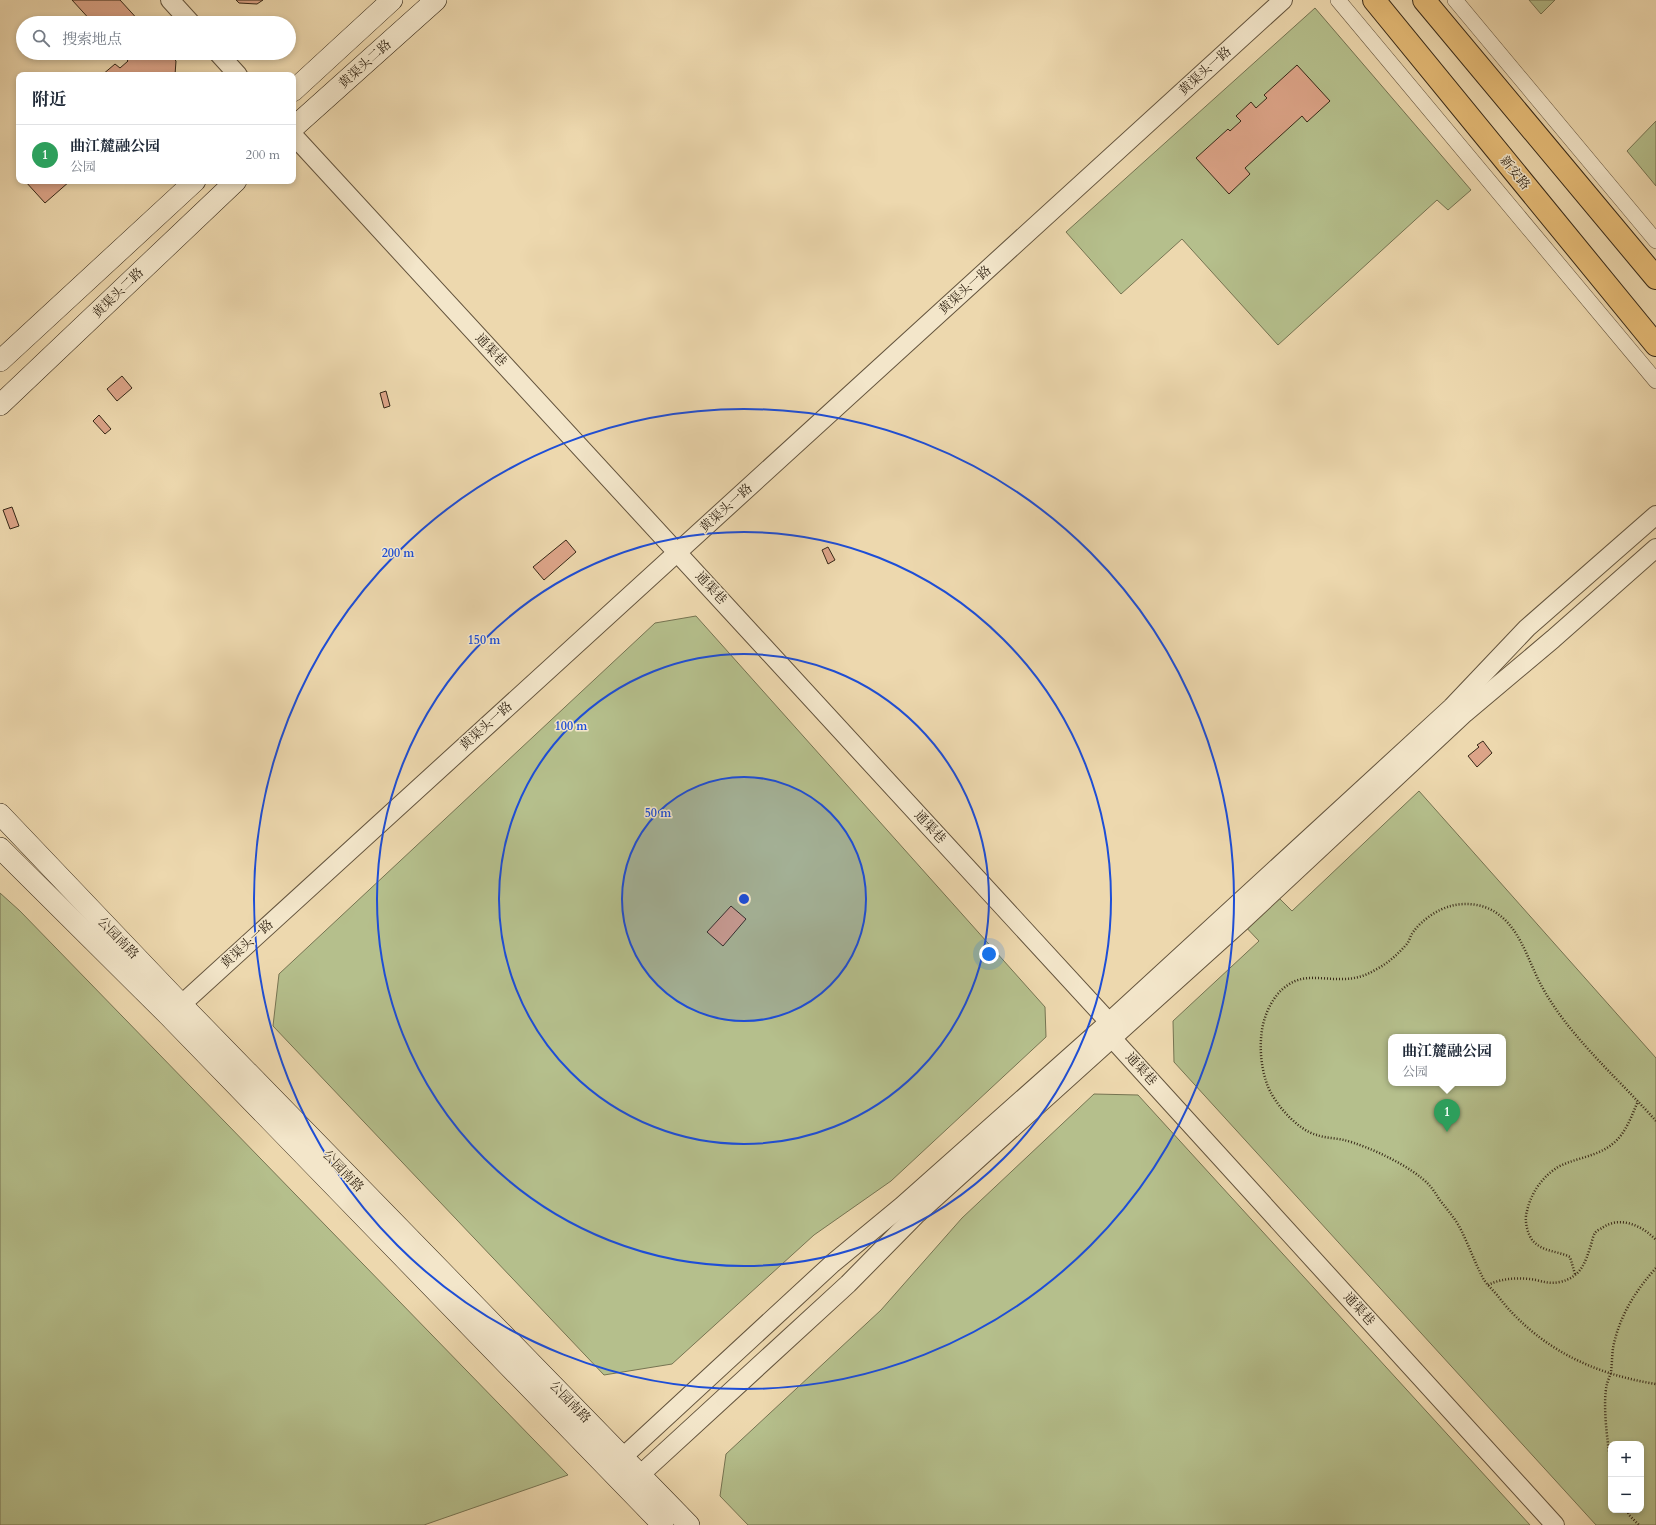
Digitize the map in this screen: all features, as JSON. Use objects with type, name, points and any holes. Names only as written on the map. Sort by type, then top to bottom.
[{"type":"main road","points":[[296,87],[392,0]]},
{"type":"main road","name":"黄渠头二路","points":[[296,125],[436,0]]},
{"type":"main road","name":"新安路","points":[[1374,0],[1656,345]]},
{"type":"main road","points":[[1424,0],[1656,278]]},
{"type":"main road","points":[[0,360],[192,184]]},
{"type":"main road","name":"黄渠头二路","points":[[0,405],[233,184]]},
{"type":"main road","name":"公园南路","points":[[0,814],[175,1010],[616,1463],[634,1481],[689,1525]]},
{"type":"main road","name":"公园南路","points":[[0,848],[175,1010]]},
{"type":"main road","name":"公园南路","points":[[634,1481],[663,1525]]},
{"type":"street","points":[[170,0],[185,16]]},
{"type":"street","name":"黄渠头一路","points":[[175,1010],[1283,0]]},
{"type":"street","points":[[1338,0],[1656,380]]},
{"type":"street","points":[[1455,0],[1656,241]]},
{"type":"street","points":[[224,60],[235,72]]},
{"type":"street","name":"通渠巷","points":[[296,138],[677,552],[1556,1525]]},
{"type":"street","points":[[634,1481],[848,1284],[917,1214],[1452,707],[1527,628],[1656,515]]},
{"type":"street","points":[[616,1463],[833,1263],[1241,922],[1465,713],[1553,639],[1656,548]]},
{"type":"path","points":[[1656,1121],[1581,1040],[1561,1016],[1539,981],[1518,937],[1512,928],[1494,912],[1479,905],[1465,904],[1450,906],[1426,919],[1413,931],[1408,943],[1393,958],[1382,967],[1363,977],[1341,979],[1313,977],[1300,979],[1289,984],[1275,997],[1265,1018],[1260,1050],[1267,1086],[1278,1103],[1300,1127],[1315,1135],[1344,1140],[1371,1150],[1402,1166],[1430,1185],[1459,1226],[1484,1280],[1518,1320],[1531,1332],[1575,1360],[1631,1380],[1656,1384]]},
{"type":"path","points":[[1575,1274],[1570,1257],[1542,1248],[1533,1241],[1529,1234],[1525,1217],[1528,1205],[1533,1192],[1541,1182],[1558,1167],[1598,1153],[1616,1141],[1632,1117],[1638,1101]]},
{"type":"path","points":[[1488,1284],[1520,1279],[1536,1280],[1546,1283],[1560,1282],[1575,1274],[1586,1263],[1594,1233],[1607,1224],[1622,1222],[1635,1225],[1650,1234],[1656,1240]]},
{"type":"path","points":[[1608,1442],[1605,1400],[1606,1384],[1611,1373],[1613,1348],[1620,1324],[1631,1299],[1656,1268]]},
{"type":"path","points":[[1628,1513],[1639,1525]]},
{"type":"green space","points":[[1529,0],[1555,0],[1541,14]]},
{"type":"green space","points":[[1315,8],[1471,190],[1448,210],[1437,200],[1278,345],[1182,239],[1121,294],[1066,232]]},
{"type":"green space","points":[[1656,121],[1656,186],[1627,151]]},
{"type":"green space","points":[[696,616],[1045,1007],[1046,1037],[891,1181],[814,1235],[672,1364],[604,1375],[273,1026],[279,974],[655,623]]},
{"type":"green space","points":[[1419,791],[1656,1058],[1656,1525],[1596,1525],[1174,1062],[1173,1021],[1259,941],[1241,922],[1273,892],[1292,911]]},
{"type":"green space","points":[[0,893],[20,911],[568,1475],[424,1525],[0,1525]]},
{"type":"green space","points":[[1094,1094],[1138,1095],[1530,1525],[748,1525],[720,1496],[726,1454],[881,1310],[962,1218]]},
{"type":"building","points":[[72,0],[120,0],[135,16],[87,16]]},
{"type":"building","points":[[236,0],[263,0],[257,4],[239,3]]},
{"type":"building","points":[[127,60],[175,60],[175,72],[106,72],[115,64],[120,68],[128,61]]},
{"type":"building","points":[[1297,65],[1330,101],[1307,122],[1302,116],[1245,168],[1250,174],[1229,194],[1196,158],[1228,129],[1230,131],[1241,121],[1236,116],[1251,102],[1256,108],[1267,98],[1264,95]]},
{"type":"building","points":[[28,184],[67,184],[45,203]]},
{"type":"building","points":[[122,376],[132,388],[117,401],[107,389]]},
{"type":"building","points":[[386,391],[390,406],[384,408],[380,393]]},
{"type":"building","points":[[99,415],[111,429],[105,434],[93,421]]},
{"type":"building","points":[[12,507],[19,526],[10,529],[3,510]]},
{"type":"building","points":[[566,540],[576,552],[544,580],[533,567]]},
{"type":"building","points":[[828,547],[835,560],[828,564],[822,550]]},
{"type":"building","points":[[1483,741],[1492,753],[1477,767],[1468,756],[1479,747],[1477,745]]},
{"type":"building","points":[[731,906],[746,919],[723,946],[707,932]]},
{"type":"place","name":"曲江麓融公园","points":[[1447,1132]]}]
